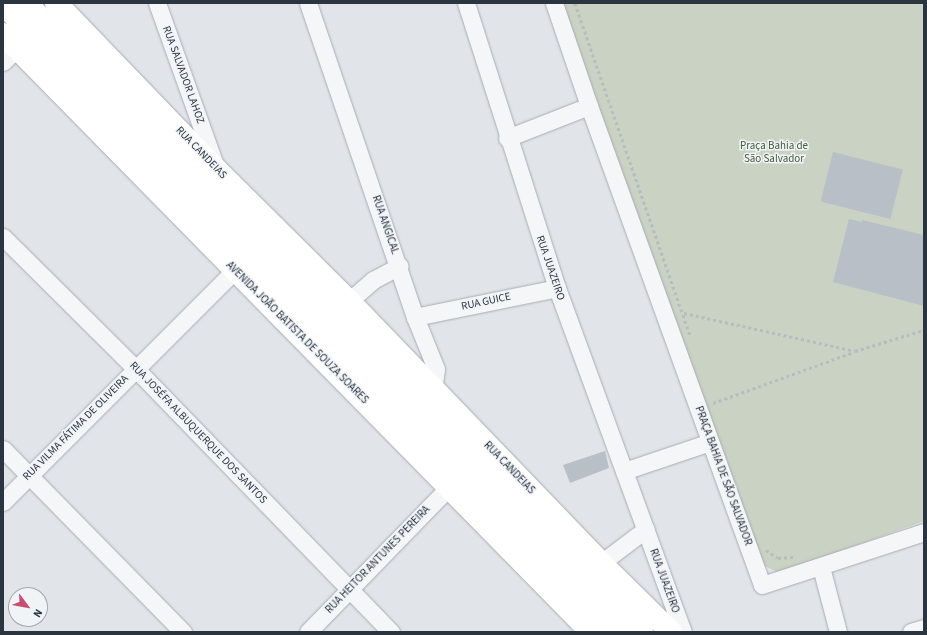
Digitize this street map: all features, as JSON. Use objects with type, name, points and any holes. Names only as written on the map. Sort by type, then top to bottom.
[{"type":"main road","points":[[26,3],[344,310],[415,427],[642,632]]},
{"type":"main road","name":"RUA CANDEIAS","points":[[56,3],[216,169],[344,310],[433,390],[601,563],[671,632]]},
{"type":"main road","points":[[3,4],[616,632]]},
{"type":"main road","name":"AVENIDA JOÃO BATISTA DE SOUZA SOARES","points":[[7,48],[326,360],[415,427],[448,488],[591,632]]},
{"type":"street","name":"RUA SALVADOR LAHOZ","points":[[157,3],[216,169]]},
{"type":"street","name":"RUA ANGICAL","points":[[308,3],[399,266],[415,317],[436,369],[433,390],[415,427]]},
{"type":"street","name":"RUA JUAZEIRO","points":[[466,3],[507,138],[557,288],[683,632]]},
{"type":"street","name":"PRAÇA BAHIA DE SÃO SALVADOR","points":[[554,3],[589,106],[762,585],[821,567],[924,532]]},
{"type":"street","points":[[507,138],[589,106]]},
{"type":"street","name":"RUA JOSÉFA ALBUQUERQUE DOS SANTOS","points":[[3,237],[135,368],[391,632]]},
{"type":"street","points":[[326,360],[329,339],[344,310],[373,280],[399,266]]},
{"type":"street","name":"RUA VILMA FÁTIMA DE OLIVEIRA","points":[[3,502],[135,368],[234,271]]},
{"type":"street","name":"RUA GUICE","points":[[415,317],[557,288]]},
{"type":"street","points":[[624,471],[710,442]]},
{"type":"street","points":[[3,449],[183,632]]},
{"type":"street","name":"RUA HEITOR ANTUNES PEREIRA","points":[[308,632],[448,488]]},
{"type":"street","points":[[601,563],[646,529]]},
{"type":"street","points":[[821,567],[838,632]]},
{"type":"street","points":[[911,632],[924,628]]},
{"type":"path","points":[[575,3],[693,343]]},
{"type":"path","points":[[683,313],[855,351]]},
{"type":"path","points":[[712,403],[855,351],[924,330]]},
{"type":"path","points":[[710,396],[715,411]]},
{"type":"path","points":[[764,549],[778,558],[794,557]]},
{"type":"green space","name":"Praça Bahia de São Salvador","points":[[563,3],[924,3],[924,521],[779,573],[757,562]]},
{"type":"building","points":[[833,152],[903,169],[891,219],[821,201]]},
{"type":"building","points":[[849,219],[862,222],[862,220],[924,235],[924,306],[833,282]]},
{"type":"building","points":[[605,451],[609,468],[570,483],[563,465]]}]
